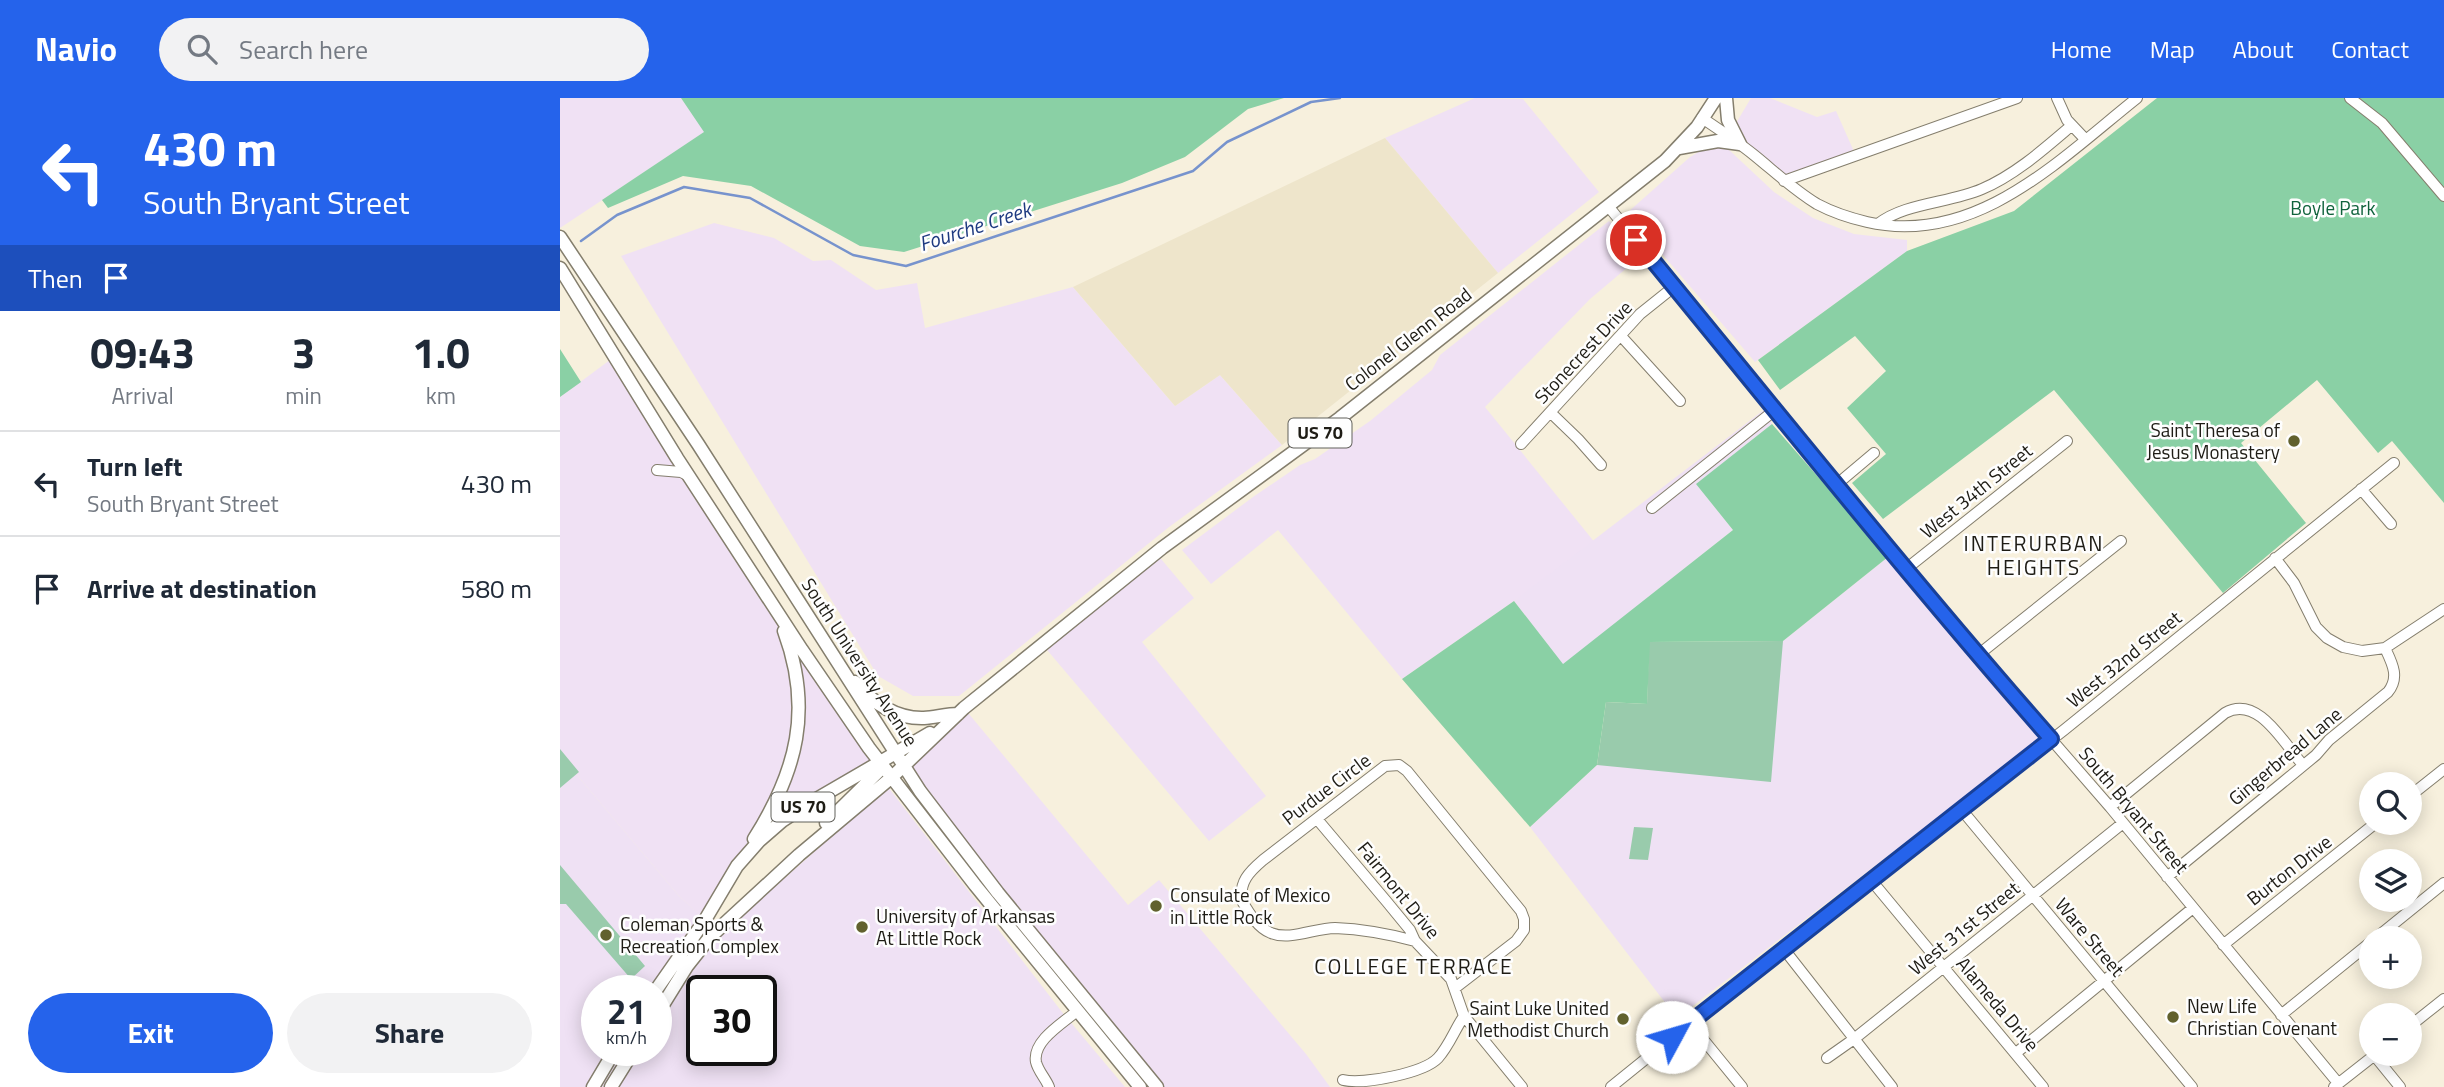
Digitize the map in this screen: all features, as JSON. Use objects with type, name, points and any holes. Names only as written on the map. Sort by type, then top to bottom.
[{"type":"main road","name":"Colonel Glenn Road","points":[[903,766],[958,714],[1162,548],[1340,418],[1679,148],[1716,98]]},
{"type":"main road","points":[[1726,98],[1728,120],[1740,144]]},
{"type":"main road","points":[[1679,148],[1718,141],[1740,144]]},
{"type":"main road","name":"South University Avenue","points":[[560,237],[698,444],[903,766],[972,860],[1157,1087]]},
{"type":"main road","name":"South University Avenue","points":[[560,268],[689,476],[802,650],[885,768],[1077,1012],[1140,1087]]},
{"type":"main road","points":[[737,866],[776,800],[792,762],[798,736],[800,709],[797,680],[785,635],[766,593]]},
{"type":"main road","points":[[836,660],[859,687],[896,714],[921,718],[958,714]]},
{"type":"main road","name":"Colonel Glenn Road","points":[[885,768],[896,753],[945,725]]},
{"type":"main road","name":"US 70","points":[[666,975],[705,920],[737,866],[759,841],[782,821],[885,768],[903,766]]},
{"type":"main road","points":[[799,855],[815,834],[885,768]]},
{"type":"main road","name":"US 70","points":[[672,990],[710,937],[799,855],[869,796],[885,768]]},
{"type":"main road","points":[[869,796],[890,792],[913,803]]},
{"type":"main road","points":[[593,1087],[605,1066]]},
{"type":"main road","points":[[611,1087],[624,1066]]},
{"type":"street","points":[[1784,181],[2017,98]]},
{"type":"street","points":[[2057,98],[2071,126],[2085,139]]},
{"type":"street","points":[[1702,118],[1740,144],[1784,181],[1822,206],[1851,218],[1900,227],[1926,225],[1966,216],[2017,192],[2137,98]]},
{"type":"street","points":[[2350,98],[2382,123],[2444,196]]},
{"type":"street","points":[[1878,224],[1895,215],[1982,189],[2015,170],[2071,126]]},
{"type":"street","name":"South Bryant Street","points":[[1608,206],[1906,569],[2110,807],[2336,1085]]},
{"type":"street","name":"Stonecrest Drive","points":[[1521,444],[1640,314],[1675,286]]},
{"type":"street","points":[[1621,336],[1680,401]]},
{"type":"street","points":[[1652,508],[1774,410]]},
{"type":"street","points":[[1551,413],[1601,465]]},
{"type":"street","name":"West 34th Street","points":[[1906,569],[2067,441]]},
{"type":"street","points":[[1836,485],[1874,453]]},
{"type":"street","name":"West 32nd Street","points":[[1611,1087],[1689,1022],[2051,739],[2394,463]]},
{"type":"street","points":[[657,470],[681,472],[689,476]]},
{"type":"street","points":[[2361,489],[2391,524]]},
{"type":"street","points":[[1978,655],[2121,541]]},
{"type":"street","points":[[2275,558],[2294,583],[2310,618],[2327,638],[2352,649],[2385,648],[2444,609]]},
{"type":"street","name":"Gingerbread Lane","points":[[2167,877],[2392,688],[2394,671],[2385,648]]},
{"type":"street","points":[[2110,807],[2225,713],[2236,708],[2248,708],[2259,714],[2303,765]]},
{"type":"street","name":"Purdue Circle","points":[[1415,941],[1336,928],[1286,935],[1274,934],[1265,930],[1254,919],[1241,897],[1244,880],[1248,873],[1385,766],[1399,765],[1495,878],[1521,911],[1524,919],[1524,930],[1507,949],[1455,988]]},
{"type":"street","points":[[2422,786],[2444,769]]},
{"type":"street","name":"Ware Street","points":[[1961,810],[2192,1087]]},
{"type":"street","name":"Fairmont Drive","points":[[1317,818],[1410,930],[1415,941],[1438,963],[1455,988],[1464,1016],[1522,1087]]},
{"type":"street","name":"West 31st Street","points":[[1827,1058],[2123,823]]},
{"type":"street","name":"Burton Drive","points":[[2223,944],[2361,835]]},
{"type":"street","name":"Alameda Drive","points":[[1871,880],[2043,1087]]},
{"type":"street","points":[[2391,926],[2444,883]]},
{"type":"street","points":[[2016,1053],[2193,908]]},
{"type":"street","points":[[1783,948],[1892,1087]]},
{"type":"street","points":[[2281,1015],[2359,952]]},
{"type":"street","points":[[2422,1016],[2444,999]]},
{"type":"street","points":[[1049,1087],[1036,1063],[1037,1051],[1043,1040],[1077,1012]]},
{"type":"street","points":[[1343,1080],[1362,1081],[1417,1070],[1431,1064],[1442,1053],[1464,1016]]},
{"type":"street","points":[[1689,1022],[1742,1087]]},
{"type":"street","points":[[2336,1085],[2360,1066]]},
{"type":"street","points":[[2384,1066],[2400,1087]]},
{"type":"street","points":[[1388,1076],[1392,1087]]},
{"type":"shaded area","points":[[560,98],[681,98],[705,132],[560,228]]},
{"type":"shaded area","points":[[1475,98],[1523,99],[1599,192],[1498,273],[1385,138]]},
{"type":"shaded area","points":[[1751,98],[1770,98],[1817,117],[1836,111],[1856,156],[1784,181],[1732,130]]},
{"type":"shaded area","points":[[1385,138],[1498,273],[1282,445],[1220,375],[1175,406],[1073,287]]},
{"type":"shaded area","points":[[1707,147],[1727,148],[1774,192],[1813,218],[1854,234],[1907,240],[1907,251],[1755,362],[1627,213],[1690,157]]},
{"type":"shaded area","points":[[1609,221],[1641,256],[1590,299],[1485,407],[1596,544],[1402,679],[1278,530],[1211,584],[1182,550],[1253,497],[1370,421],[1432,370],[1440,355]]},
{"type":"shaded area","points":[[714,223],[774,238],[813,261],[831,260],[876,290],[917,283],[925,328],[1073,287],[1175,406],[1220,375],[1282,445],[1169,527],[959,696],[913,696],[878,676],[621,256]]},
{"type":"shaded area","points":[[614,357],[880,762],[769,831],[705,920],[679,896],[560,755],[560,397]]},
{"type":"shaded area","points":[[1765,409],[1772,424],[1697,484],[1733,530],[1563,665],[1514,601]]},
{"type":"shaded area","points":[[1156,553],[1194,598],[1142,642],[1266,796],[1209,841],[1042,644]]},
{"type":"shaded area","points":[[1888,557],[2041,738],[1677,1018],[1530,827],[1597,765],[1783,641]]},
{"type":"shaded area","points":[[964,708],[1128,905],[1159,880],[1306,1054],[1330,1087],[1157,1087],[903,766]]},
{"type":"shaded area","name":"University of Arkansas At Little Rock","points":[[560,755],[679,896],[721,934],[888,787],[1062,1012],[1125,1087],[560,1087]]},
{"type":"green space","points":[[681,98],[1284,98],[1248,109],[1185,157],[1122,183],[904,252],[860,246],[751,186],[683,176],[608,208],[602,200],[704,132]]},
{"type":"green space","name":"Boyle Park","points":[[2157,98],[2444,98],[2444,503],[2392,441],[2378,453],[2317,380],[2241,443],[2306,523],[2223,593],[2054,390],[1883,519],[1852,483],[1886,454],[1847,408],[1886,371],[1855,336],[1780,390],[1758,360],[1907,251],[2014,211]]},
{"type":"green space","points":[[560,349],[581,382],[560,397]]},
{"type":"green space","points":[[1772,424],[1888,557],[1783,641],[1650,642],[1647,704],[1606,702],[1597,765],[1530,827],[1402,679],[1514,601],[1563,664],[1733,530],[1696,484]]},
{"type":"green space","points":[[1783,641],[1771,782],[1597,765],[1606,702],[1647,704],[1649,642]]},
{"type":"green space","points":[[560,749],[579,772],[560,788]]},
{"type":"green space","points":[[1634,827],[1653,828],[1648,860],[1629,859]]},
{"type":"green space","name":"Coleman Sports & Recreation Complex","points":[[560,865],[645,966],[635,975],[628,975],[566,904],[560,904]]},
{"type":"waterway","name":"Fourche Creek","points":[[581,241],[617,215],[684,187],[750,198],[853,255],[906,266],[1193,171],[1227,142],[1311,102],[1340,98]]},
{"type":"place","name":"Saint Theresa of Jesus Monastery","points":[[2294,441]]},
{"type":"place","name":"Consulate of Mexico in Little Rock","points":[[1156,906]]},
{"type":"place","name":"University of Arkansas At Little Rock","points":[[862,927]]},
{"type":"place","name":"Coleman Sports & Recreation Complex","points":[[606,935]]},
{"type":"place","name":"New Life Christian Covenant","points":[[2173,1017]]},
{"type":"place","name":"Saint Luke United Methodist Church","points":[[1623,1019]]},
{"type":"district","name":"INTERURBAN HEIGHTS","points":[[2034,556]]},
{"type":"district","name":"COLLEGE TERRACE","points":[[1414,967]]},
{"type":"route","points":[[1636,240],[1981,659],[2051,739],[1672,1037]]}]
